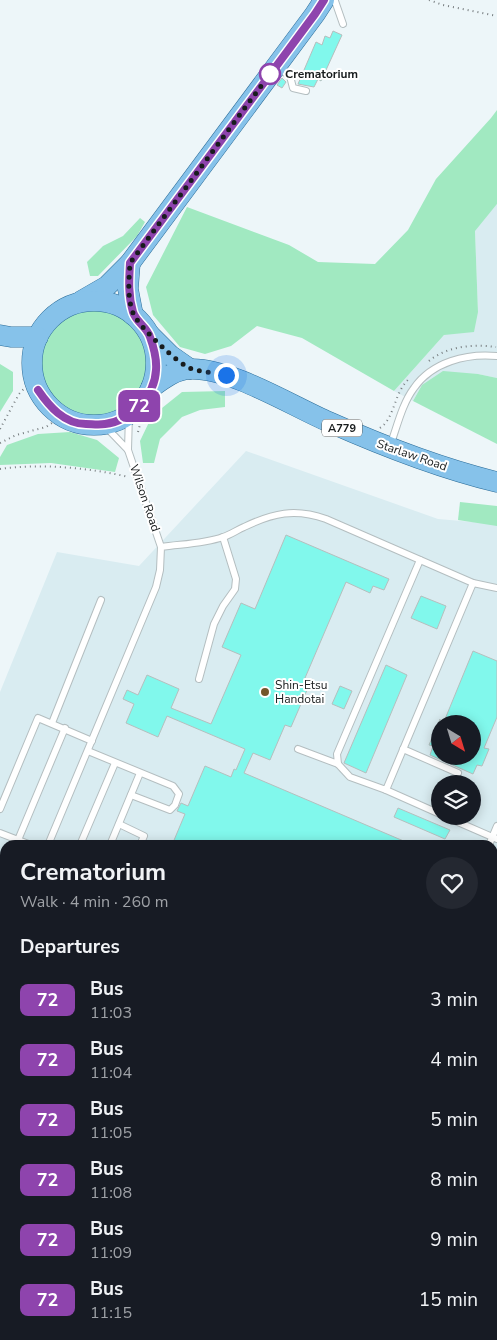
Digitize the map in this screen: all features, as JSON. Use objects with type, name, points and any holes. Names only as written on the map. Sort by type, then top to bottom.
[{"type":"main road","points":[[82,301],[98,301],[112,304],[133,315],[149,334],[156,357],[156,373],[151,388],[142,404],[116,421],[104,424],[80,424],[62,416],[48,405],[38,390],[33,371],[38,337],[53,318],[64,309],[107,286],[130,263],[324,0]]},
{"type":"main road","points":[[130,263],[128,290],[133,315]]},
{"type":"main road","name":"A779","points":[[149,334],[170,355],[190,369]]},
{"type":"main road","points":[[0,336],[38,337]]},
{"type":"main road","points":[[0,343],[33,371]]},
{"type":"main road","name":"A779","points":[[151,388],[168,375],[190,369]]},
{"type":"main road","name":"Starlaw Road","points":[[190,369],[226,375],[261,389],[389,448],[476,477],[497,482]]},
{"type":"lane","points":[[333,0],[342,24]]},
{"type":"lane","points":[[276,66],[290,76],[293,88],[306,91]]},
{"type":"lane","points":[[389,448],[408,399],[414,388],[429,372],[459,358],[497,356]]},
{"type":"lane","name":"Wilson Road","points":[[128,450],[129,414]]},
{"type":"lane","name":"Wilson Road","points":[[104,424],[128,450],[161,547]]},
{"type":"lane","points":[[50,840],[156,586],[160,570],[161,547],[223,537],[266,517],[298,512],[326,519],[473,583],[497,588]]},
{"type":"lane","points":[[199,679],[214,624],[223,606],[235,590],[236,579],[223,537]]},
{"type":"lane","points":[[338,764],[337,754],[420,560]]},
{"type":"lane","points":[[386,790],[473,583]]},
{"type":"lane","points":[[52,723],[101,600]]},
{"type":"lane","points":[[0,809],[38,718],[92,740]]},
{"type":"lane","points":[[0,833],[18,840],[65,728]]},
{"type":"lane","points":[[298,749],[338,764],[350,777],[386,790],[431,810]]},
{"type":"lane","points":[[403,749],[458,773]]},
{"type":"lane","points":[[88,751],[173,786],[179,794],[174,808],[170,810],[131,795]]},
{"type":"lane","points":[[82,840],[115,763]]},
{"type":"lane","points":[[112,840],[140,773]]},
{"type":"lane","points":[[119,824],[144,836],[142,840]]},
{"type":"lane","points":[[465,825],[495,838],[497,826]]},
{"type":"path","points":[[429,0],[443,5],[497,16]]},
{"type":"path","points":[[0,429],[33,371]]},
{"type":"path","points":[[0,443],[16,435],[46,427],[62,416]]},
{"type":"path","points":[[0,469],[11,467],[61,468],[116,474],[139,479]]},
{"type":"shaded area","points":[[497,204],[497,378],[478,374],[422,385],[413,401],[394,391],[444,335],[478,312],[475,230]]},
{"type":"shaded area","points":[[246,451],[438,519],[497,524],[497,840],[0,840],[0,692],[57,552],[139,566]]},
{"type":"green space","points":[[497,110],[497,204],[475,231],[478,312],[474,332],[444,335],[394,391],[302,338],[257,326],[231,346],[205,354],[180,347],[153,315],[146,287],[187,207],[289,245],[318,262],[375,264],[408,230],[436,179]]},
{"type":"green space","points":[[140,218],[145,222],[137,236],[98,276],[90,276],[87,262],[103,246],[123,236]]},
{"type":"green space","points":[[94,307],[105,308],[115,312],[133,324],[145,342],[149,352],[149,374],[145,384],[133,402],[115,414],[105,418],[94,419],[83,418],[73,414],[55,402],[43,384],[39,374],[38,363],[39,352],[43,342],[55,324],[73,312],[83,308]]},
{"type":"green space","points":[[0,364],[13,372],[13,391],[0,412]]},
{"type":"green space","points":[[443,371],[478,374],[497,378],[497,444],[413,401],[422,385]]},
{"type":"green space","points":[[225,391],[225,407],[200,410],[182,417],[160,439],[154,463],[143,463],[140,441],[152,416],[182,392]]},
{"type":"green space","points":[[70,432],[97,440],[119,458],[115,472],[51,463],[0,465],[0,457],[7,445],[38,434]]},
{"type":"green space","points":[[460,502],[497,506],[497,526],[458,520]]},
{"type":"building","points":[[333,31],[342,35],[321,81],[318,79],[314,87],[298,84],[316,42],[322,45],[325,36],[330,38]]},
{"type":"building","points":[[282,78],[286,82],[282,88],[277,85]]},
{"type":"building","name":"Shin-Etsu Handotai","points":[[286,535],[389,579],[384,590],[373,586],[370,593],[346,582],[305,678],[311,681],[291,727],[285,725],[270,760],[253,753],[244,773],[401,840],[174,840],[185,814],[177,811],[181,803],[188,806],[205,766],[231,777],[245,749],[167,716],[158,737],[126,723],[134,704],[123,699],[127,690],[138,695],[147,675],[179,689],[171,708],[211,724],[241,655],[222,647],[241,603],[255,609]]},
{"type":"building","points":[[421,596],[446,606],[437,629],[411,618]]},
{"type":"building","points":[[473,651],[497,661],[497,717],[484,748],[489,749],[482,766],[477,765],[481,765],[481,715],[447,715]]},
{"type":"building","points":[[386,665],[407,675],[366,773],[344,763]]},
{"type":"building","points":[[340,686],[352,691],[344,709],[332,704]]},
{"type":"building","points":[[453,765],[477,765],[473,774]]},
{"type":"building","points":[[398,808],[431,822],[431,825],[438,825],[450,830],[445,839],[394,817]]},
{"type":"bus line","name":"72","points":[[38,390],[48,405],[62,416],[80,424],[104,424],[116,421],[142,404],[151,388],[156,373],[156,357],[149,334],[133,315],[128,290],[130,263],[324,0]]},
{"type":"place","name":"Crematorium","points":[[270,74]]},
{"type":"place","name":"Shin-Etsu Handotai","points":[[265,692]]},
{"type":"route","points":[[226,375],[190,369],[170,355],[149,334],[133,315],[128,290],[130,263],[270,74]]}]
